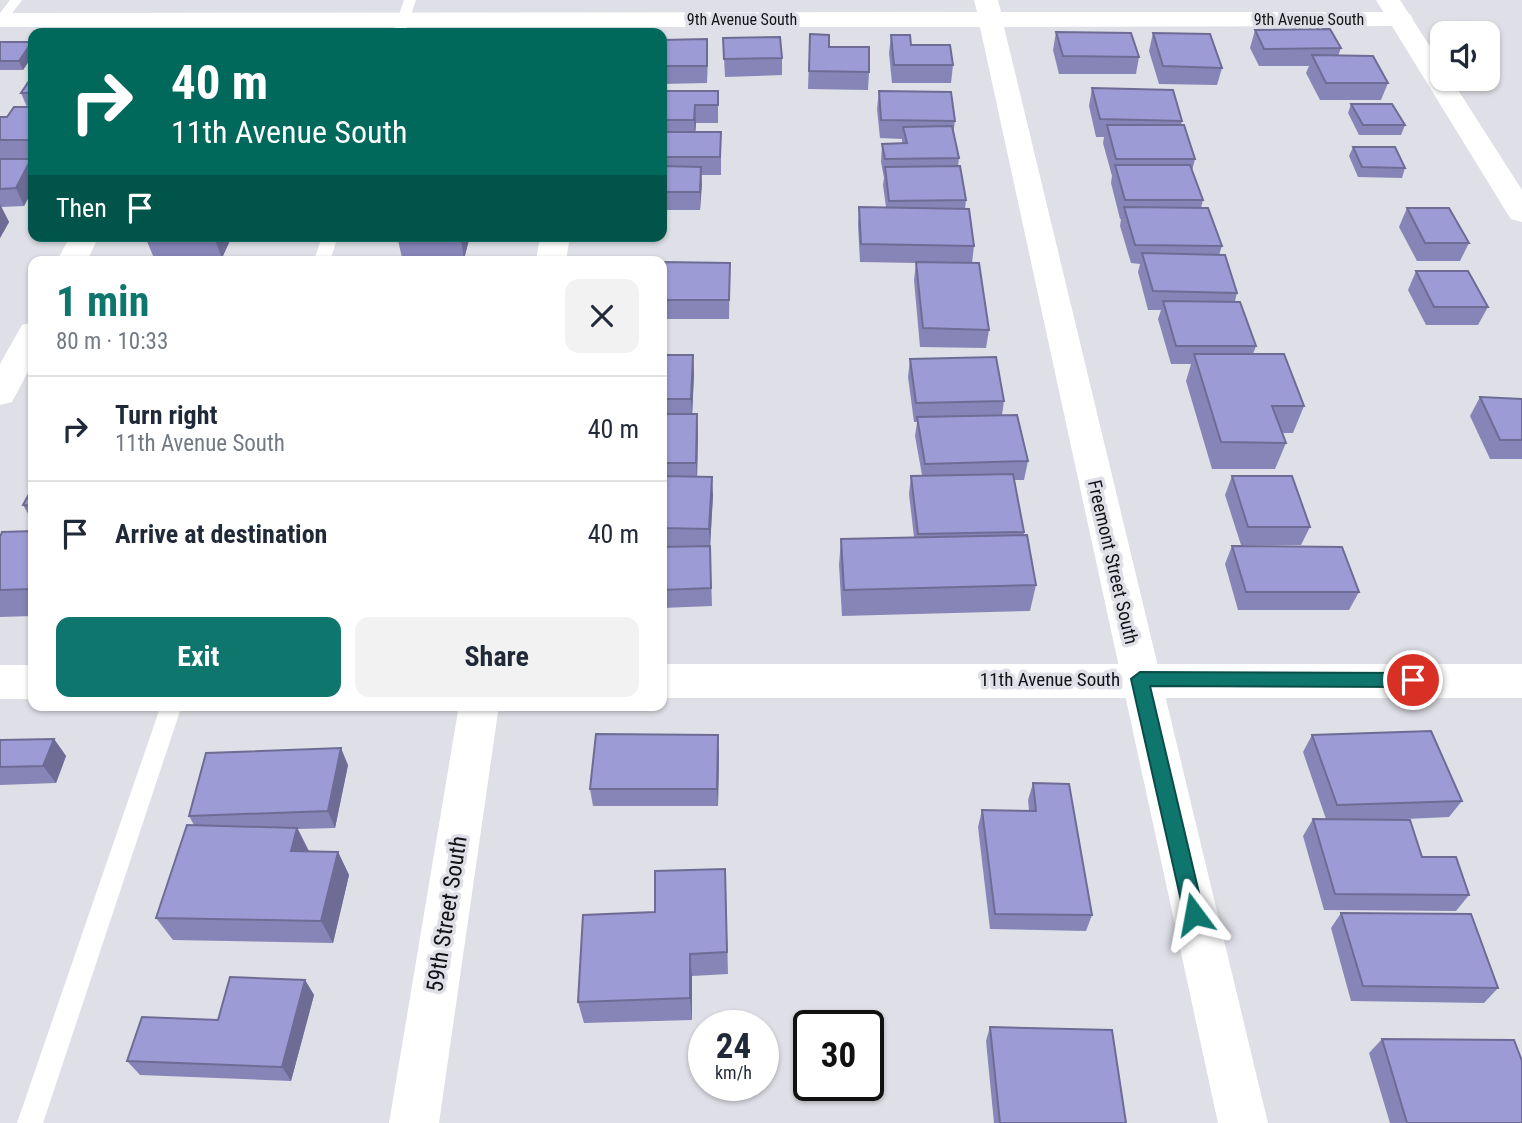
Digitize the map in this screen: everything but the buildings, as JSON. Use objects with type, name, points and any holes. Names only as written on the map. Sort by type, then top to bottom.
[{"type":"street","name":"9th Avenue South","points":[[4,15],[590,18],[988,9],[1394,9]]},
{"type":"street","name":"Freemont Street South","points":[[988,9],[1243,1123]]},
{"type":"street","points":[[1394,9],[1522,213]]},
{"type":"street","points":[[0,394],[28,341]]},
{"type":"street","name":"11th Avenue South","points":[[667,681],[1522,681]]},
{"type":"street","points":[[0,682],[28,682]]},
{"type":"street","name":"59th Street South","points":[[414,1123],[478,711]]},
{"type":"lane","points":[[30,1123],[170,711]]},
{"type":"route","points":[[1194,914],[1140,679],[1413,680]]}]
